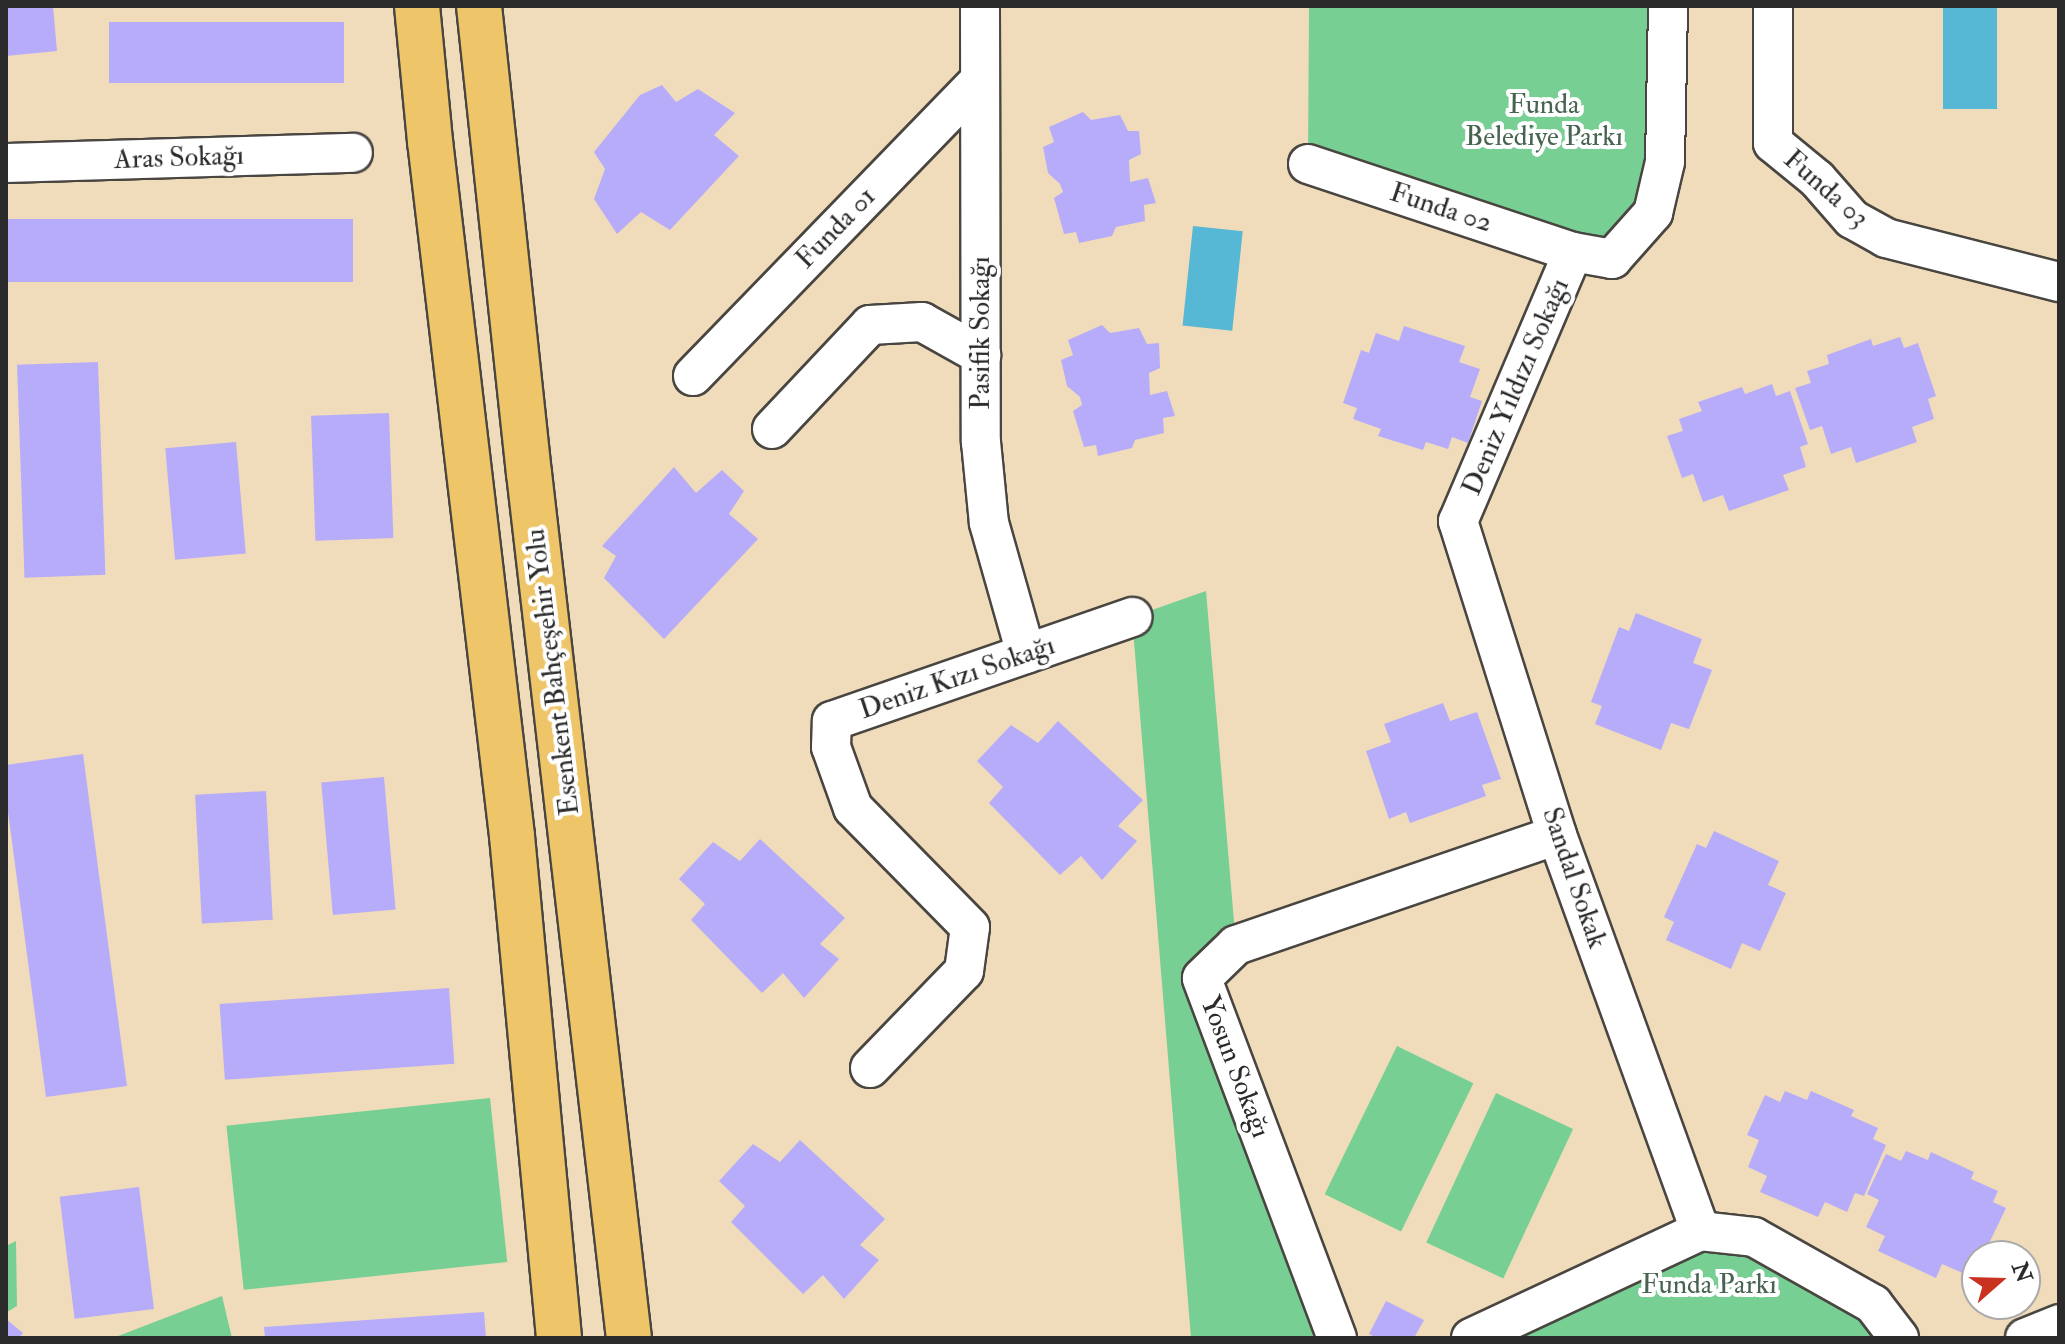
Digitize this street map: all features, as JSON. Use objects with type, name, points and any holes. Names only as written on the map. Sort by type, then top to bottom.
[{"type":"main road","points":[[417,6],[430,141],[512,836],[559,1338]]},
{"type":"main road","name":"Esenkent Bahçeşehir Yolu","points":[[479,6],[529,473],[629,1338]]},
{"type":"street","name":"Pasifik Sokağı","points":[[980,6],[981,442],[989,523],[1026,654]]},
{"type":"street","name":"Funda 02","points":[[1308,164],[1573,252],[1612,259],[1653,213],[1665,162],[1668,6]]},
{"type":"street","name":"Funda 03","points":[[1773,6],[1773,143],[1817,179],[1852,219],[1886,238],[2059,282]]},
{"type":"street","name":"Funda 01","points":[[693,376],[980,80]]},
{"type":"street","name":"Aras Sokağı","points":[[6,163],[353,153]]},
{"type":"street","name":"Deniz Yıldızı Sokağı","points":[[1458,521],[1573,252]]},
{"type":"street","points":[[772,429],[870,325],[922,322],[981,355]]},
{"type":"street","name":"Sandal Sokak","points":[[1458,521],[1557,835],[1700,1231]]},
{"type":"street","name":"Deniz Kızı Sokağı","points":[[870,1068],[964,971],[970,927],[853,808],[831,747],[832,721],[1132,617]]},
{"type":"street","name":"Yosun Sokağı","points":[[1337,1338],[1202,978],[1236,945],[1557,835]]},
{"type":"street","points":[[1471,1338],[1700,1231],[1754,1237],[1873,1304],[1899,1338]]},
{"type":"street","points":[[2025,1338],[2059,1324]]},
{"type":"green space","name":"Funda Belediye Parkı","points":[[1309,6],[1668,6],[1665,162],[1612,259],[1308,164]]},
{"type":"green space","points":[[1206,591],[1236,945],[1202,979],[1337,1338],[1191,1338],[1132,617]]},
{"type":"green space","points":[[1397,1046],[1473,1083],[1401,1232],[1325,1194]]},
{"type":"green space","points":[[1496,1093],[1573,1129],[1503,1278],[1426,1243]]},
{"type":"green space","points":[[490,1098],[507,1262],[244,1290],[226,1126]]},
{"type":"green space","name":"Funda Parkı","points":[[1700,1231],[1754,1237],[1899,1338],[1471,1338]]},
{"type":"green space","points":[[16,1241],[17,1306],[7,1312],[6,1246]]},
{"type":"green space","points":[[222,1296],[232,1338],[113,1338]]},
{"type":"water","points":[[1943,6],[1997,6],[1997,109],[1943,109]]},
{"type":"water","points":[[1193,226],[1243,231],[1232,331],[1183,325]]},
{"type":"building","points":[[6,6],[53,6],[57,51],[6,56]]},
{"type":"building","points":[[109,22],[344,22],[344,83],[109,83]]},
{"type":"building","points":[[662,85],[676,102],[698,89],[735,113],[714,135],[739,156],[670,230],[641,212],[617,234],[594,199],[605,169],[594,152],[640,95]]},
{"type":"building","points":[[1083,112],[1091,120],[1120,115],[1128,131],[1139,131],[1141,154],[1129,160],[1130,182],[1148,178],[1156,203],[1144,205],[1145,221],[1116,227],[1112,236],[1079,243],[1076,232],[1064,234],[1054,198],[1063,192],[1060,184],[1048,173],[1043,147],[1054,142],[1049,127]]},
{"type":"building","points":[[6,219],[353,219],[353,282],[6,282]]},
{"type":"building","points":[[1102,325],[1110,333],[1139,328],[1147,344],[1159,343],[1160,368],[1149,373],[1150,395],[1167,391],[1175,416],[1163,418],[1164,433],[1135,440],[1132,448],[1098,456],[1096,445],[1084,447],[1073,411],[1082,405],[1080,397],[1067,386],[1061,360],[1073,355],[1068,340]]},
{"type":"building","points":[[1404,326],[1465,346],[1459,362],[1480,369],[1470,397],[1482,401],[1468,443],[1452,437],[1448,449],[1426,442],[1423,450],[1378,436],[1381,429],[1353,419],[1357,408],[1343,403],[1361,350],[1369,353],[1376,333],[1399,341]]},
{"type":"building","points":[[1900,337],[1904,348],[1918,343],[1936,396],[1928,399],[1934,419],[1912,427],[1917,442],[1856,463],[1851,447],[1831,454],[1822,426],[1810,430],[1795,388],[1811,383],[1807,371],[1829,364],[1827,355],[1871,339],[1873,346]]},
{"type":"building","points":[[98,362],[105,575],[24,578],[17,365]]},
{"type":"building","points":[[1772,384],[1776,396],[1790,391],[1808,444],[1800,447],[1806,467],[1783,475],[1789,490],[1729,511],[1723,495],[1703,502],[1693,474],[1682,478],[1667,436],[1683,431],[1679,419],[1702,411],[1698,402],[1742,387],[1745,394]]},
{"type":"building","points":[[389,413],[393,538],[315,541],[311,416]]},
{"type":"building","points":[[236,442],[246,554],[175,560],[165,448]]},
{"type":"building","points":[[674,467],[696,493],[722,470],[744,491],[729,514],[758,539],[664,639],[604,578],[616,556],[602,546]]},
{"type":"building","points":[[1636,613],[1702,639],[1693,663],[1712,670],[1689,729],[1671,723],[1661,750],[1595,724],[1602,706],[1591,702],[1619,627],[1629,631]]},
{"type":"building","points":[[1443,703],[1450,721],[1477,712],[1501,779],[1482,785],[1486,796],[1410,823],[1406,812],[1389,819],[1366,751],[1391,742],[1384,724]]},
{"type":"building","points":[[1058,721],[1143,800],[1118,826],[1137,841],[1102,880],[1081,856],[1060,875],[989,803],[1003,787],[977,761],[1011,725],[1038,743]]},
{"type":"building","points":[[83,754],[127,1086],[46,1097],[6,797],[6,765]]},
{"type":"building","points":[[384,777],[396,909],[333,915],[321,782]]},
{"type":"building","points":[[266,791],[273,920],[202,924],[195,795]]},
{"type":"building","points":[[1714,831],[1779,861],[1768,885],[1786,893],[1760,951],[1742,943],[1731,969],[1666,940],[1674,922],[1664,917],[1697,844],[1706,848]]},
{"type":"building","points":[[760,839],[845,918],[820,944],[839,959],[804,998],[783,973],[762,993],[691,920],[705,904],[679,879],[713,842],[740,861]]},
{"type":"building","points":[[449,988],[454,1064],[225,1080],[220,1004]]},
{"type":"building","points":[[1785,1091],[1807,1100],[1811,1091],[1854,1110],[1851,1116],[1878,1128],[1873,1139],[1886,1145],[1864,1196],[1855,1193],[1847,1212],[1825,1202],[1818,1217],[1760,1192],[1767,1176],[1748,1167],[1759,1140],[1747,1135],[1765,1095],[1780,1102]]},
{"type":"building","points":[[800,1140],[885,1219],[860,1245],[879,1260],[844,1299],[823,1275],[803,1294],[731,1222],[745,1206],[719,1181],[753,1144],[780,1162]]},
{"type":"building","points":[[1906,1151],[1928,1160],[1931,1152],[1974,1172],[1971,1179],[1998,1191],[1993,1202],[2006,1208],[1991,1240],[1961,1240],[1961,1272],[1942,1264],[1936,1278],[1878,1251],[1885,1236],[1866,1227],[1879,1200],[1867,1194],[1886,1154],[1901,1161]]},
{"type":"building","points":[[139,1187],[154,1309],[75,1319],[60,1197]]},
{"type":"building","points":[[1386,1301],[1424,1320],[1414,1338],[1377,1338],[1369,1334]]},
{"type":"building","points":[[484,1312],[486,1338],[265,1338],[264,1327]]},
{"type":"building","points":[[6,1319],[23,1333],[19,1338],[6,1338]]}]
